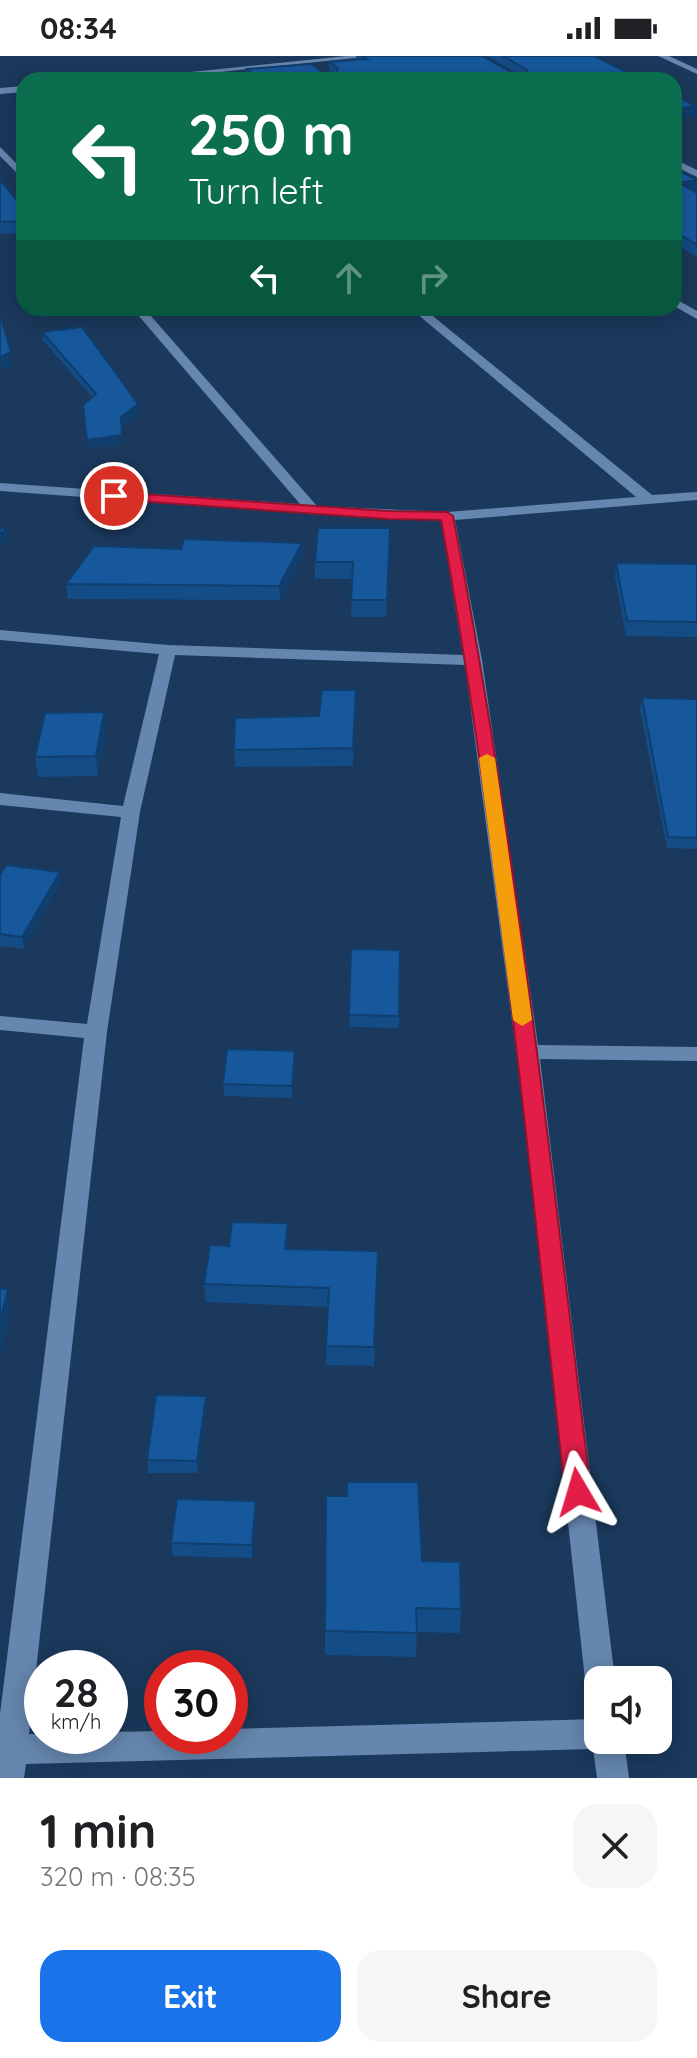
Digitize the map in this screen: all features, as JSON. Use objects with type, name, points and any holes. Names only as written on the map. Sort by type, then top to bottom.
[{"type":"street","points":[[295,56],[320,72]]},
{"type":"street","points":[[206,72],[371,56]]},
{"type":"street","points":[[662,56],[697,72]]},
{"type":"street","points":[[0,150],[16,168]]},
{"type":"street","points":[[145,316],[312,509]]},
{"type":"street","points":[[426,316],[649,500]]},
{"type":"street","points":[[0,487],[447,516],[697,496]]},
{"type":"street","points":[[447,516],[474,660],[527,1052],[598,1666]]},
{"type":"street","points":[[0,635],[168,650],[474,660]]},
{"type":"street","points":[[168,650],[131,812],[96,1032],[7,1759],[584,1735]]},
{"type":"street","points":[[0,799],[131,812]]},
{"type":"street","points":[[0,1023],[96,1032]]},
{"type":"street","points":[[527,1052],[697,1054]]},
{"type":"street","points":[[610,1754],[613,1778]]},
{"type":"building","points":[[362,56],[482,56],[511,72],[337,72],[338,68],[329,62],[367,59]]},
{"type":"building","points":[[503,56],[594,56],[627,72],[526,72],[527,70]]},
{"type":"building","points":[[311,64],[323,72],[251,72],[247,69]]},
{"type":"building","points":[[682,99],[696,106],[682,108]]},
{"type":"building","points":[[682,172],[697,180],[682,182]]},
{"type":"building","points":[[0,180],[16,199],[16,221],[0,222]]},
{"type":"building","points":[[682,185],[697,193],[697,245],[682,236]]},
{"type":"building","points":[[0,315],[11,352],[0,357]]},
{"type":"building","points":[[82,327],[138,404],[121,417],[122,435],[87,440],[83,405],[96,394],[42,332]]},
{"type":"building","points":[[318,528],[390,528],[387,600],[351,600],[353,562],[315,562]]},
{"type":"building","points":[[184,539],[302,543],[279,586],[66,584],[94,546],[181,549]]},
{"type":"building","points":[[616,563],[697,564],[697,622],[627,621]]},
{"type":"building","points":[[322,690],[356,690],[353,748],[234,750],[235,718],[319,716]]},
{"type":"building","points":[[642,698],[697,699],[697,838],[668,837]]},
{"type":"building","points":[[104,712],[96,756],[35,757],[45,713]]},
{"type":"building","points":[[6,865],[60,872],[22,937],[0,934],[0,875]]},
{"type":"building","points":[[351,949],[400,950],[399,1016],[349,1015]]},
{"type":"building","points":[[227,1049],[295,1051],[292,1086],[223,1084]]},
{"type":"building","points":[[232,1222],[288,1223],[285,1249],[378,1251],[374,1347],[326,1346],[329,1288],[204,1284],[210,1245],[229,1246]]},
{"type":"building","points":[[0,1289],[8,1289],[0,1322]]},
{"type":"building","points":[[156,1395],[206,1396],[197,1461],[147,1460]]},
{"type":"building","points":[[347,1482],[418,1482],[422,1561],[460,1562],[461,1609],[416,1608],[417,1633],[325,1631],[326,1496],[347,1496]]},
{"type":"building","points":[[177,1499],[256,1501],[252,1545],[171,1543]]},
{"type":"slow traffic","points":[[487,758],[522,1020]]},
{"type":"route","points":[[114,496],[388,515],[447,516],[474,660],[527,1052],[578,1492]]}]
